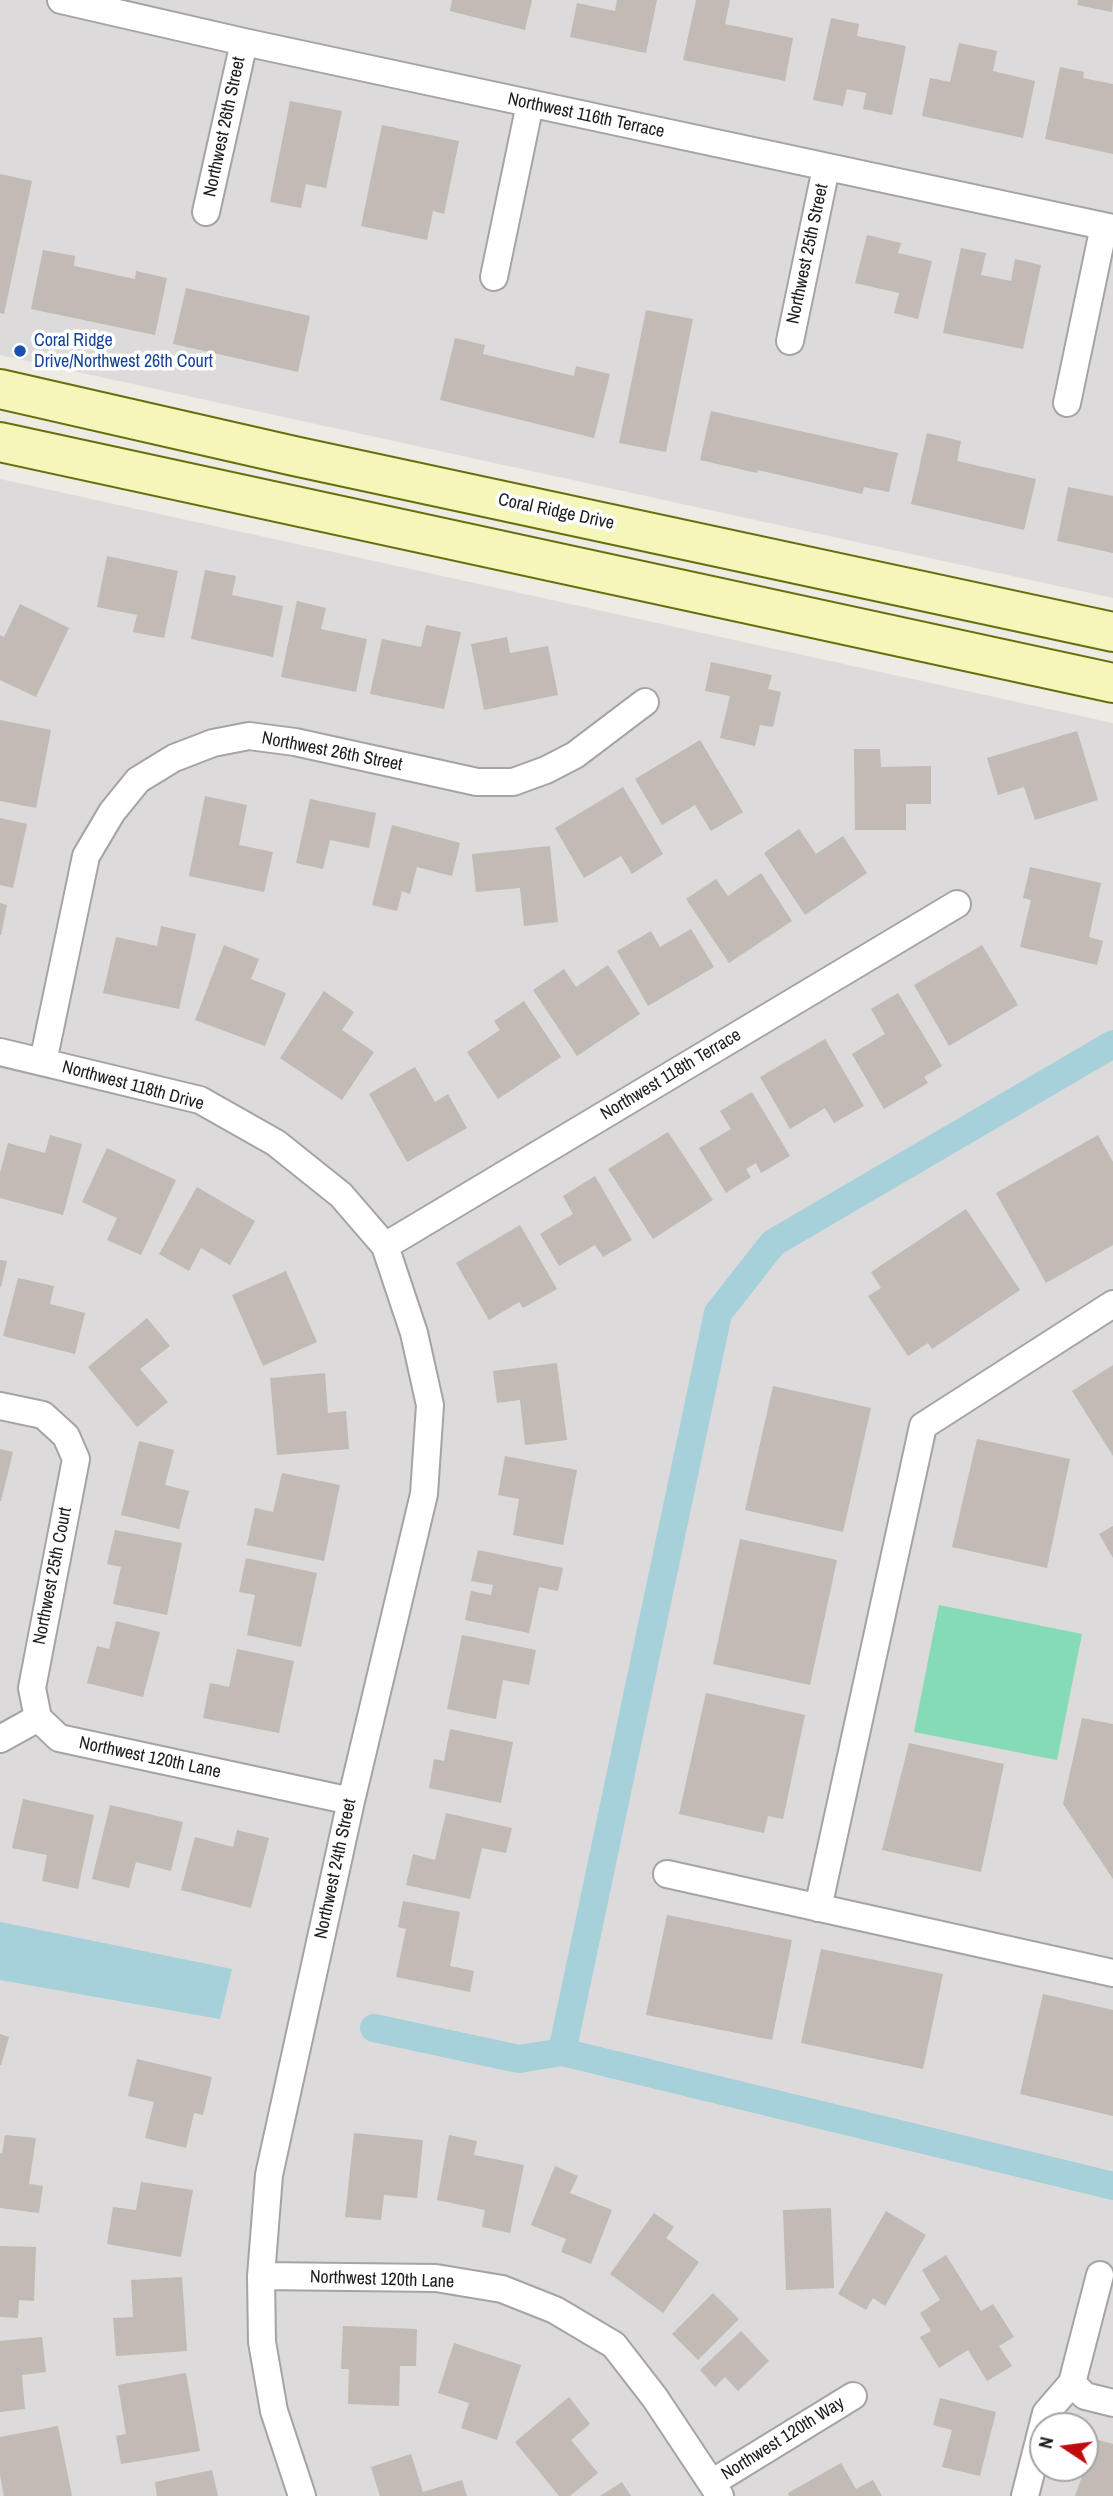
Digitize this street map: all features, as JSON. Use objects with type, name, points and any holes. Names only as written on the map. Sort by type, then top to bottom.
[{"type":"main road","name":"Coral Ridge Drive","points":[[0,389],[294,456],[1113,632]]},
{"type":"main road","points":[[0,442],[1113,683]]},
{"type":"main road","points":[[778,610],[790,562]]},
{"type":"street","name":"Northwest 116th Terrace","points":[[61,0],[530,104],[1109,227]]},
{"type":"street","name":"Northwest 26th Street","points":[[206,212],[244,42]]},
{"type":"street","points":[[494,277],[530,104]]},
{"type":"street","name":"Northwest 25th Street","points":[[790,341],[826,168]]},
{"type":"street","points":[[1067,403],[1109,227]]},
{"type":"street","name":"Northwest 26th Street","points":[[43,1062],[86,856],[112,812],[138,779],[174,758],[213,743],[249,736],[295,742],[477,782],[513,782],[546,770],[575,755],[645,702]]},
{"type":"street","name":"Northwest 118th Terrace","points":[[385,1246],[957,904]]},
{"type":"street","name":"Northwest 118th Drive","points":[[0,1052],[200,1100],[286,1152],[341,1195],[385,1246]]},
{"type":"street","name":"Northwest 24th Street","points":[[302,2496],[274,2411],[262,2342],[261,2276],[269,2175],[351,1801],[424,1494],[429,1405],[414,1332],[385,1246]]},
{"type":"street","points":[[818,1908],[923,1426],[1113,1304]]},
{"type":"street","name":"Northwest 25th Court","points":[[0,1406],[43,1415],[66,1436],[76,1460],[32,1688],[38,1718]]},
{"type":"street","points":[[0,1739],[38,1718]]},
{"type":"street","name":"Northwest 120th Lane","points":[[38,1718],[59,1738],[351,1801]]},
{"type":"street","points":[[667,1874],[1113,1973]]},
{"type":"street","points":[[1025,2496],[1045,2413],[1072,2383],[1100,2275]]},
{"type":"street","name":"Northwest 120th Lane","points":[[261,2276],[436,2278],[502,2289],[555,2310],[614,2345],[655,2398],[716,2489]]},
{"type":"street","points":[[1072,2383],[1085,2396],[1113,2403]]},
{"type":"street","name":"Northwest 120th Way","points":[[716,2489],[853,2396]]},
{"type":"shaded area","points":[[0,0],[1113,0],[1113,598],[0,355]]},
{"type":"shaded area","points":[[0,479],[1113,723],[1113,2496],[0,2496]]},
{"type":"green space","points":[[939,1605],[1082,1634],[1057,1760],[914,1732]]},
{"type":"water","points":[[0,1922],[232,1969],[220,2019],[0,1980]]},
{"type":"building","points":[[452,0],[532,0],[525,30],[450,11]]},
{"type":"building","points":[[617,0],[657,0],[646,53],[570,37],[577,3],[615,11]]},
{"type":"building","points":[[696,0],[730,0],[725,24],[793,38],[785,81],[683,60]]},
{"type":"building","points":[[1078,0],[1113,0],[1112,12],[1077,5]]},
{"type":"building","points":[[831,18],[859,24],[857,36],[906,46],[892,115],[863,109],[866,93],[847,89],[843,106],[813,100]]},
{"type":"building","points":[[959,43],[997,51],[993,71],[1035,81],[1023,138],[922,116],[930,78],[950,82]]},
{"type":"building","points":[[1060,67],[1084,72],[1083,78],[1113,84],[1113,154],[1045,139]]},
{"type":"building","points":[[290,101],[342,111],[326,188],[306,184],[301,208],[270,202]]},
{"type":"building","points":[[382,125],[459,141],[444,214],[433,211],[427,240],[361,226]]},
{"type":"building","points":[[0,174],[32,181],[4,314],[0,313]]},
{"type":"building","points":[[867,235],[901,243],[898,253],[932,261],[918,319],[894,313],[899,293],[855,283]]},
{"type":"building","points":[[961,248],[986,253],[981,275],[1011,281],[1015,259],[1041,265],[1023,349],[943,333]]},
{"type":"building","points":[[43,250],[75,256],[74,266],[135,279],[136,271],[167,278],[155,335],[31,309]]},
{"type":"building","points":[[186,288],[310,316],[298,372],[173,344]]},
{"type":"building","points":[[646,310],[693,319],[666,452],[619,443]]},
{"type":"building","points":[[455,338],[485,345],[483,354],[574,376],[576,366],[610,374],[594,438],[440,400]]},
{"type":"building","points":[[711,411],[898,453],[889,492],[864,487],[862,494],[758,470],[757,473],[700,460]]},
{"type":"building","points":[[927,433],[961,441],[957,461],[1036,479],[1024,530],[911,504]]},
{"type":"building","points":[[1068,487],[1113,496],[1113,553],[1057,541]]},
{"type":"building","points":[[107,556],[178,571],[164,638],[133,632],[137,615],[97,607]]},
{"type":"building","points":[[205,570],[236,576],[232,595],[283,606],[273,657],[191,639]]},
{"type":"building","points":[[297,601],[326,608],[321,629],[367,639],[356,692],[281,677]]},
{"type":"building","points":[[20,604],[69,628],[36,697],[0,680],[0,635],[4,637]]},
{"type":"building","points":[[426,625],[461,632],[444,709],[370,694],[382,639],[421,647]]},
{"type":"building","points":[[507,637],[510,653],[548,646],[558,695],[484,710],[471,644]]},
{"type":"building","points":[[711,662],[772,675],[768,689],[781,692],[773,727],[760,725],[755,746],[720,738],[730,696],[705,691]]},
{"type":"building","points":[[0,720],[51,730],[36,808],[0,801]]},
{"type":"building","points":[[1077,731],[1098,800],[1035,820],[1024,787],[998,795],[987,758]]},
{"type":"building","points":[[700,740],[743,812],[711,831],[695,805],[662,825],[635,779]]},
{"type":"building","points":[[854,749],[880,749],[881,767],[931,766],[931,804],[906,804],[906,830],[855,830]]},
{"type":"building","points":[[623,787],[663,854],[632,874],[621,856],[584,878],[555,828]]},
{"type":"building","points":[[205,796],[247,805],[239,845],[273,852],[264,892],[189,876]]},
{"type":"building","points":[[310,799],[376,813],[369,848],[330,840],[323,869],[296,863]]},
{"type":"building","points":[[0,818],[27,824],[13,888],[0,885]]},
{"type":"building","points":[[392,825],[460,843],[452,876],[417,867],[410,894],[402,891],[397,911],[372,905]]},
{"type":"building","points":[[799,829],[816,854],[843,836],[867,873],[805,915],[764,853]]},
{"type":"building","points":[[550,846],[558,922],[524,926],[520,888],[476,892],[472,854]]},
{"type":"building","points":[[1030,867],[1101,883],[1089,937],[1103,941],[1097,965],[1020,947],[1031,900],[1023,898]]},
{"type":"building","points":[[761,873],[792,921],[729,963],[686,899],[716,879],[728,896]]},
{"type":"building","points":[[0,903],[7,905],[1,935],[0,935]]},
{"type":"building","points":[[161,926],[196,934],[179,1009],[103,993],[116,937],[157,946]]},
{"type":"building","points":[[691,929],[714,967],[648,1006],[617,951],[651,931],[660,947]]},
{"type":"building","points":[[224,945],[259,959],[251,979],[286,993],[265,1046],[195,1020]]},
{"type":"building","points":[[982,945],[1018,1005],[949,1046],[914,985]]},
{"type":"building","points":[[608,965],[640,1014],[577,1056],[533,990],[564,969],[576,987]]},
{"type":"building","points":[[324,991],[354,1012],[342,1030],[374,1052],[342,1100],[280,1058]]},
{"type":"building","points":[[898,993],[942,1066],[924,1077],[928,1083],[884,1109],[852,1054],[885,1034],[871,1009]]},
{"type":"building","points":[[524,1001],[561,1057],[498,1099],[467,1052],[500,1030],[494,1021]]},
{"type":"building","points":[[825,1039],[864,1106],[834,1123],[825,1108],[790,1129],[760,1077]]},
{"type":"building","points":[[415,1067],[435,1102],[448,1094],[467,1128],[407,1162],[369,1094]]},
{"type":"building","points":[[752,1092],[790,1156],[761,1173],[756,1163],[746,1169],[751,1177],[726,1193],[699,1148],[731,1129],[720,1111]]},
{"type":"building","points":[[668,1132],[713,1200],[653,1239],[608,1169]]},
{"type":"building","points":[[50,1135],[82,1144],[63,1215],[0,1198],[0,1173],[8,1143],[45,1153]]},
{"type":"building","points":[[1098,1135],[1113,1162],[1113,1245],[1046,1283],[996,1193]]},
{"type":"building","points":[[107,1148],[176,1180],[141,1255],[107,1240],[117,1218],[82,1202]]},
{"type":"building","points":[[595,1176],[632,1240],[603,1257],[595,1245],[559,1266],[540,1234],[573,1214],[563,1196]]},
{"type":"building","points":[[197,1187],[255,1221],[230,1265],[201,1248],[189,1271],[159,1254]]},
{"type":"building","points":[[966,1209],[1020,1290],[932,1349],[928,1343],[908,1356],[868,1296],[881,1288],[871,1272]]},
{"type":"building","points":[[520,1225],[557,1289],[523,1308],[519,1302],[489,1320],[456,1263]]},
{"type":"building","points":[[0,1260],[7,1261],[1,1287],[0,1287]]},
{"type":"building","points":[[286,1271],[317,1342],[263,1366],[232,1295]]},
{"type":"building","points":[[18,1278],[54,1286],[50,1304],[85,1313],[75,1354],[3,1336]]},
{"type":"building","points":[[147,1318],[170,1346],[140,1369],[168,1402],[137,1427],[88,1367]]},
{"type":"building","points":[[557,1363],[567,1440],[525,1445],[520,1400],[497,1403],[493,1371]]},
{"type":"building","points":[[1113,1365],[1113,1456],[1072,1391]]},
{"type":"building","points":[[325,1373],[328,1413],[346,1411],[349,1449],[277,1455],[270,1378]]},
{"type":"building","points":[[773,1386],[871,1408],[843,1532],[745,1510]]},
{"type":"building","points":[[977,1439],[1070,1459],[1047,1568],[952,1547]]},
{"type":"building","points":[[139,1441],[174,1450],[165,1485],[189,1491],[179,1529],[121,1515]]},
{"type":"building","points":[[0,1449],[13,1452],[1,1501],[0,1501]]},
{"type":"building","points":[[505,1456],[577,1470],[563,1545],[513,1535],[519,1499],[498,1495]]},
{"type":"building","points":[[282,1473],[340,1485],[324,1561],[247,1545],[255,1508],[273,1512]]},
{"type":"building","points":[[1113,1526],[1113,1558],[1099,1534]]},
{"type":"building","points":[[115,1530],[182,1543],[167,1615],[113,1604],[121,1567],[107,1564]]},
{"type":"building","points":[[740,1539],[837,1560],[810,1685],[713,1664]]},
{"type":"building","points":[[478,1550],[563,1568],[558,1591],[539,1587],[529,1633],[465,1620],[471,1591],[491,1595],[493,1585],[471,1581]]},
{"type":"building","points":[[246,1558],[317,1573],[301,1647],[247,1635],[255,1595],[239,1592]]},
{"type":"building","points":[[116,1621],[160,1632],[143,1697],[87,1683],[97,1646],[109,1649]]},
{"type":"building","points":[[462,1635],[536,1650],[529,1685],[503,1680],[496,1719],[447,1709]]},
{"type":"building","points":[[237,1649],[294,1661],[279,1733],[203,1718],[210,1683],[229,1687]]},
{"type":"building","points":[[706,1693],[805,1715],[783,1819],[768,1816],[764,1833],[679,1814]]},
{"type":"building","points":[[1082,1718],[1113,1724],[1113,1879],[1063,1804]]},
{"type":"building","points":[[450,1729],[513,1742],[501,1803],[429,1788],[434,1759],[444,1761]]},
{"type":"building","points":[[909,1743],[1004,1764],[981,1872],[882,1850]]},
{"type":"building","points":[[23,1799],[94,1815],[78,1889],[42,1881],[47,1855],[12,1848]]},
{"type":"building","points":[[110,1805],[183,1822],[171,1871],[136,1862],[129,1888],[92,1879]]},
{"type":"building","points":[[446,1813],[512,1828],[506,1853],[482,1848],[470,1899],[406,1885],[413,1854],[435,1860]]},
{"type":"building","points":[[237,1830],[269,1838],[251,1908],[181,1890],[195,1837],[233,1847]]},
{"type":"building","points":[[403,1901],[460,1912],[450,1966],[474,1971],[470,1992],[396,1977],[406,1929],[398,1927]]},
{"type":"building","points":[[667,1915],[792,1940],[772,2040],[646,2015]]},
{"type":"building","points":[[821,1949],[943,1974],[923,2069],[801,2043]]},
{"type":"building","points":[[1043,1994],[1113,2010],[1113,2116],[1020,2094]]},
{"type":"building","points":[[0,2034],[9,2037],[1,2065],[0,2065]]},
{"type":"building","points":[[137,2059],[212,2077],[203,2115],[194,2113],[186,2148],[145,2138],[154,2102],[128,2096]]},
{"type":"building","points":[[354,2133],[423,2140],[417,2198],[384,2195],[381,2220],[345,2217]]},
{"type":"building","points":[[5,2135],[36,2138],[29,2184],[43,2186],[39,2213],[0,2208],[0,2153],[2,2154]]},
{"type":"building","points":[[449,2135],[477,2141],[474,2155],[524,2165],[510,2233],[482,2227],[485,2210],[437,2200]]},
{"type":"building","points":[[555,2166],[578,2176],[570,2193],[612,2210],[591,2264],[561,2252],[566,2239],[531,2225]]},
{"type":"building","points":[[141,2182],[193,2190],[181,2257],[107,2244],[113,2207],[136,2210]]},
{"type":"building","points":[[831,2208],[834,2288],[786,2290],[783,2210]]},
{"type":"building","points":[[886,2211],[926,2235],[885,2306],[873,2298],[866,2310],[838,2294]]},
{"type":"building","points":[[654,2213],[674,2227],[666,2238],[699,2262],[663,2313],[610,2274]]},
{"type":"building","points":[[0,2246],[36,2247],[34,2301],[19,2300],[18,2318],[0,2317]]},
{"type":"building","points":[[946,2255],[981,2311],[993,2304],[1014,2337],[999,2346],[1012,2366],[987,2381],[968,2350],[939,2368],[920,2337],[931,2331],[920,2313],[940,2300],[922,2270]]},
{"type":"building","points":[[182,2277],[187,2351],[116,2356],[113,2318],[133,2317],[131,2280]]},
{"type":"building","points":[[713,2293],[739,2319],[698,2360],[672,2334]]},
{"type":"building","points":[[343,2326],[417,2329],[416,2366],[400,2366],[399,2406],[348,2404],[349,2369],[341,2369]]},
{"type":"building","points":[[741,2331],[769,2361],[738,2391],[725,2377],[715,2387],[700,2370]]},
{"type":"building","points":[[42,2337],[46,2372],[22,2375],[25,2409],[0,2412],[0,2341]]},
{"type":"building","points":[[454,2343],[521,2365],[497,2440],[461,2428],[469,2403],[438,2393]]},
{"type":"building","points":[[186,2373],[200,2451],[121,2464],[116,2436],[126,2434],[118,2385]]},
{"type":"building","points":[[569,2397],[590,2424],[571,2440],[598,2473],[570,2496],[559,2496],[515,2442]]},
{"type":"building","points":[[940,2398],[996,2412],[980,2476],[942,2467],[952,2430],[933,2425]]},
{"type":"building","points":[[58,2426],[72,2496],[4,2496],[0,2475],[0,2437]]},
{"type":"building","points":[[1099,2440],[1113,2444],[1113,2496],[1075,2496],[1080,2482],[1099,2482]]},
{"type":"building","points":[[411,2454],[423,2492],[462,2480],[467,2496],[380,2496],[371,2467]]},
{"type":"building","points":[[841,2463],[856,2489],[873,2480],[882,2496],[789,2496],[788,2493]]},
{"type":"building","points":[[212,2470],[218,2496],[157,2496],[155,2482]]},
{"type":"building","points":[[622,2482],[631,2496],[600,2496]]},
{"type":"waterway","points":[[1113,1044],[773,1243],[718,1313],[562,2052],[1113,2186]]},
{"type":"waterway","points":[[374,2028],[519,2059],[562,2052]]},
{"type":"place","name":"Coral Ridge Drive/Northwest 26th Court","points":[[20,351]]}]
